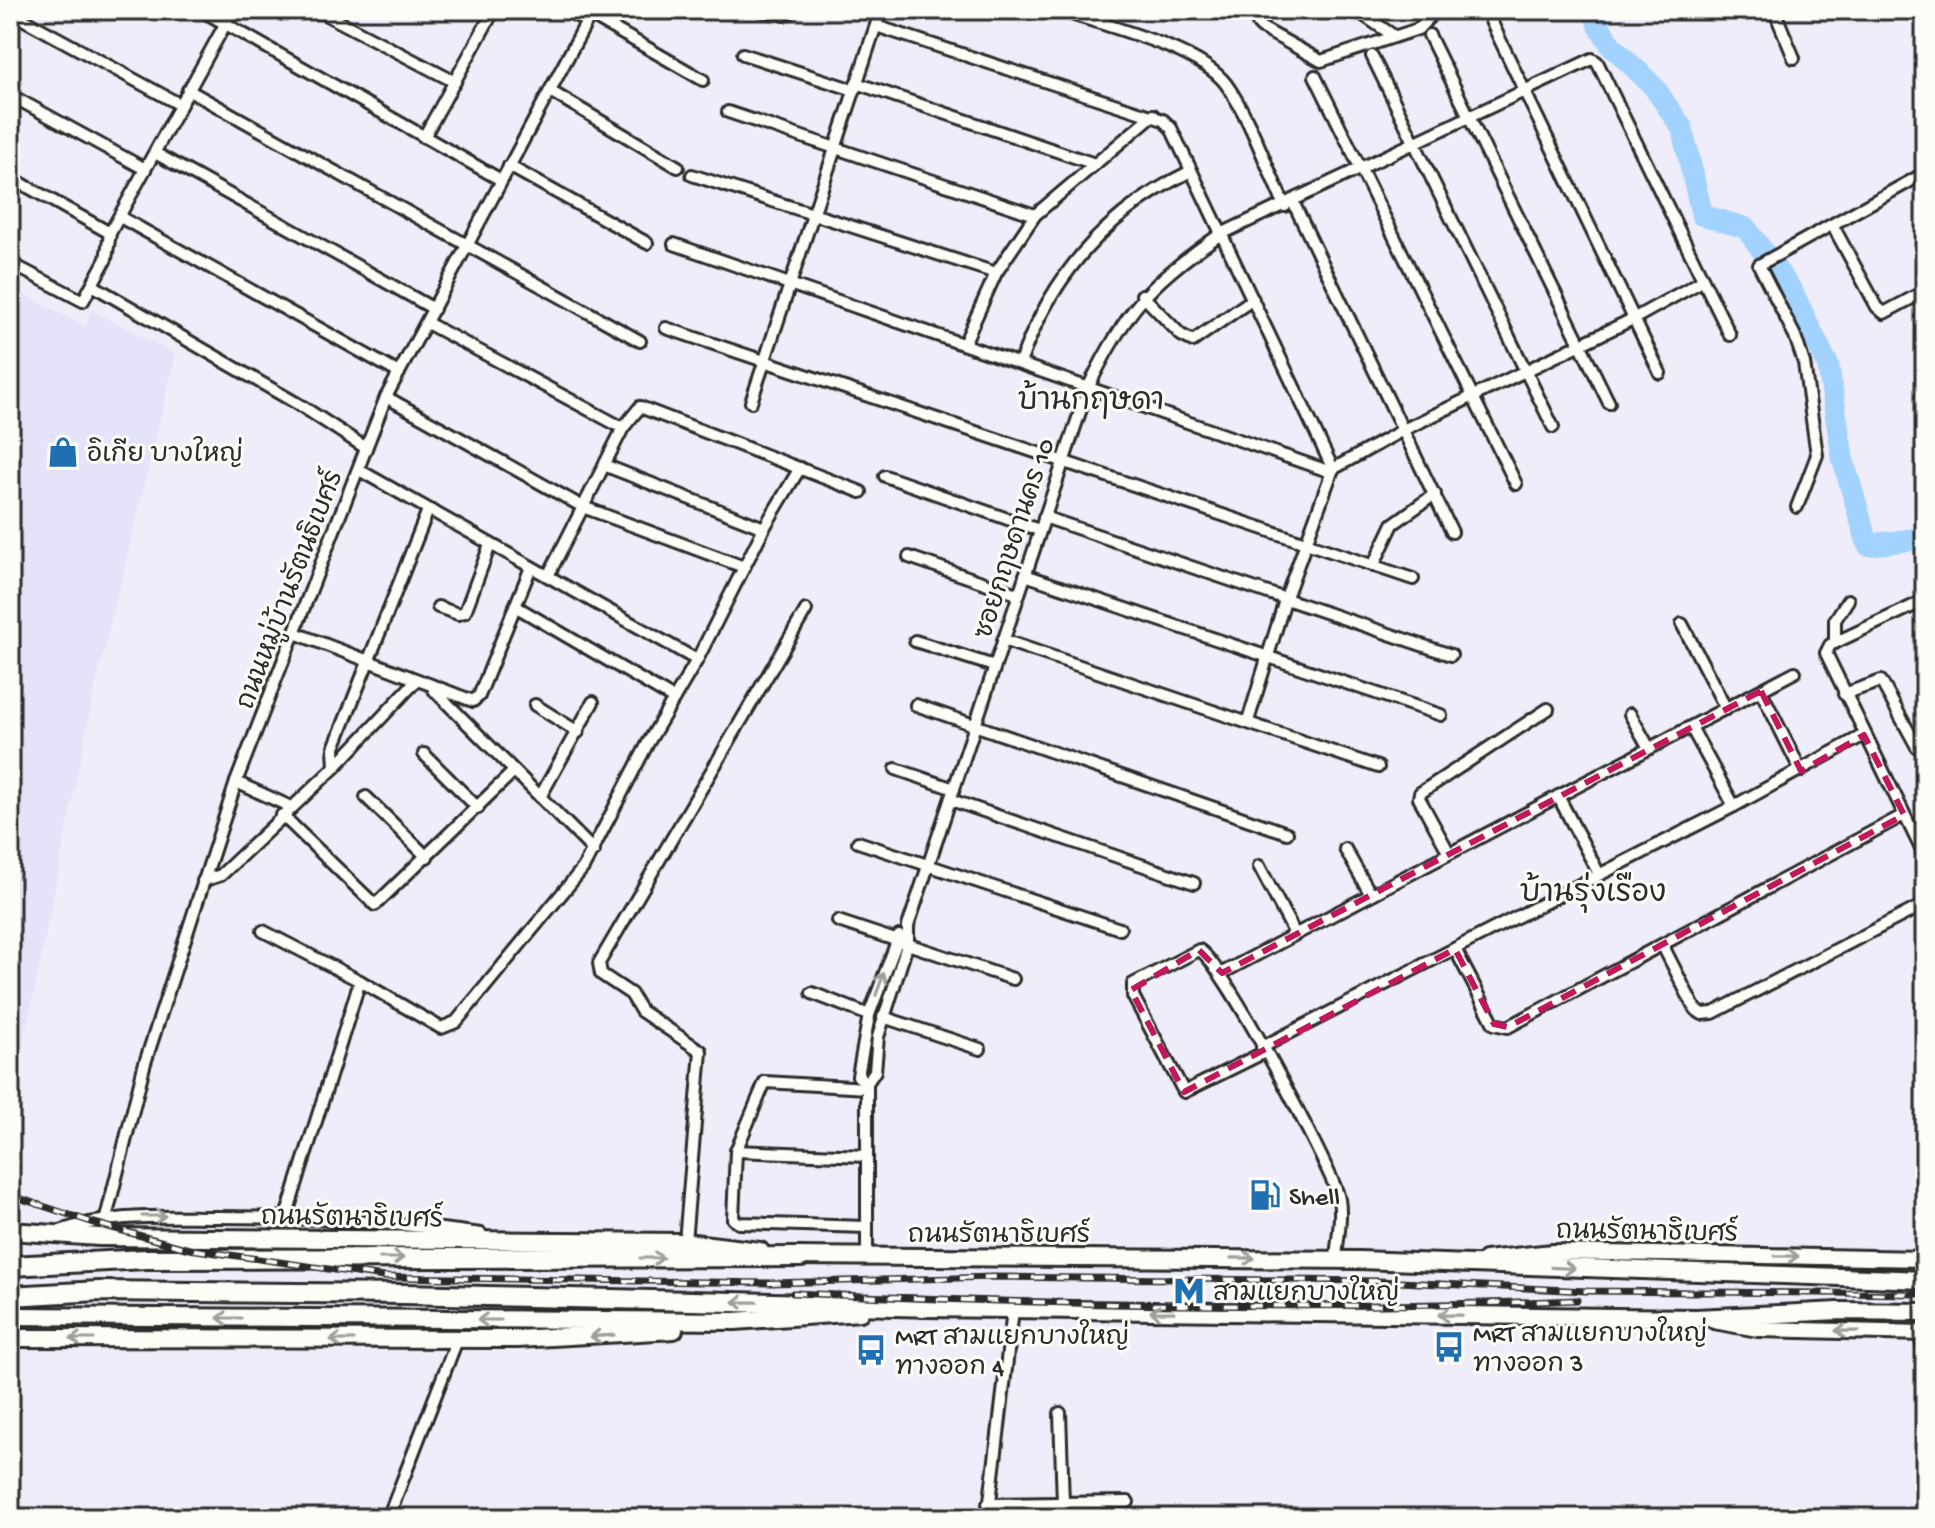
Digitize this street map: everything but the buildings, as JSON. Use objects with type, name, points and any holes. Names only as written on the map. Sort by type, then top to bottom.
[{"type":"highway","points":[[10,1266],[146,1259],[801,1257]]},
{"type":"highway","points":[[10,1296],[99,1291],[381,1294],[935,1307]]},
{"type":"main road","points":[[10,1231],[73,1236]]},
{"type":"main road","name":"ถนนรัตนาธิเบศร์","points":[[73,1236],[685,1242],[801,1257],[1336,1259],[1925,1280]]},
{"type":"main road","points":[[10,1241],[73,1236]]},
{"type":"main road","name":"ถนนรัตนาธิเบศร์","points":[[1457,1262],[1553,1252],[1925,1259]]},
{"type":"main road","points":[[10,1338],[457,1340],[593,1337],[735,1321],[935,1307],[1696,1318],[1838,1311],[1925,1312]]},
{"type":"main road","points":[[10,1316],[735,1321]]},
{"type":"main road","points":[[1696,1318],[1758,1329],[1922,1333]]},
{"type":"street","points":[[201,10],[501,180]]},
{"type":"street","points":[[10,263],[79,302],[106,259],[110,233],[233,10]]},
{"type":"street","points":[[317,10],[455,82]]},
{"type":"street","points":[[424,137],[494,10]]},
{"type":"street","points":[[566,10],[590,15],[703,80]]},
{"type":"street","points":[[758,10],[784,15],[794,10]]},
{"type":"street","points":[[751,402],[881,10]]},
{"type":"street","points":[[1059,10],[1187,55],[1210,67],[1236,101],[1452,532]]},
{"type":"street","points":[[1261,10],[1258,24],[1262,28],[1321,61],[1418,29],[1436,10]]},
{"type":"street","points":[[1356,10],[1394,36]]},
{"type":"street","points":[[1774,10],[1794,58]]},
{"type":"street","points":[[10,12],[179,104]]},
{"type":"street","name":"ถนนหมู่บ้านรัตนธิเบศร์","points":[[106,1218],[144,1066],[236,782],[386,397],[469,247],[501,180],[590,15]]},
{"type":"street","points":[[1491,21],[1660,373]]},
{"type":"street","points":[[876,26],[1153,115],[1171,128],[1332,470]]},
{"type":"street","points":[[1429,35],[1609,403]]},
{"type":"street","points":[[743,54],[1092,163]]},
{"type":"street","points":[[1372,56],[1553,427]]},
{"type":"street","name":"ซอยกฤษดานคร 10","points":[[867,1257],[867,1086],[875,1071],[883,1017],[908,942],[908,926],[1061,461],[1088,388],[1112,339],[1142,295],[1173,266],[1221,234],[1592,59],[1702,281]]},
{"type":"street","points":[[1315,76],[1363,168],[1516,484]]},
{"type":"street","points":[[188,90],[640,341]]},
{"type":"street","points":[[550,91],[678,167]]},
{"type":"street","points":[[10,95],[145,169]]},
{"type":"street","points":[[728,112],[1035,215]]},
{"type":"street","points":[[964,344],[996,273],[1035,215],[1092,163],[1153,115]]},
{"type":"street","points":[[155,153],[434,309]]},
{"type":"street","points":[[509,166],[647,243]]},
{"type":"street","points":[[1020,363],[1045,303],[1076,257],[1150,194],[1191,171]]},
{"type":"street","points":[[1797,507],[1817,455],[1804,363],[1795,336],[1759,265],[1925,173]]},
{"type":"street","points":[[692,175],[996,273]]},
{"type":"street","points":[[10,177],[110,233]]},
{"type":"street","points":[[120,217],[399,373]]},
{"type":"street","points":[[1833,226],[1877,307],[1884,313],[1925,291]]},
{"type":"street","points":[[674,244],[1332,470]]},
{"type":"street","points":[[1248,721],[1285,600],[1332,470],[1403,430],[1635,318],[1702,281],[1730,335]]},
{"type":"street","points":[[92,285],[303,407],[366,448]]},
{"type":"street","points":[[1142,295],[1181,335],[1193,341],[1253,299]]},
{"type":"street","points":[[427,323],[623,428]]},
{"type":"street","points":[[666,328],[1413,579]]},
{"type":"street","points":[[386,397],[583,507],[744,567]]},
{"type":"street","points":[[548,576],[634,411],[648,408],[861,492]]},
{"type":"street","points":[[604,465],[764,528]]},
{"type":"street","points":[[263,931],[360,981],[441,1028],[451,1026],[567,889],[594,851],[764,528],[800,468]]},
{"type":"street","points":[[359,470],[697,660]]},
{"type":"street","points":[[885,476],[1039,530]]},
{"type":"street","points":[[1373,566],[1393,524],[1402,514],[1435,494]]},
{"type":"street","points":[[335,767],[334,748],[428,510]]},
{"type":"street","points":[[1044,517],[1451,655]]},
{"type":"street","points":[[438,607],[458,614],[465,612],[490,545]]},
{"type":"street","points":[[909,557],[1017,594]]},
{"type":"street","points":[[295,633],[468,701],[476,700],[531,567]]},
{"type":"street","points":[[1025,575],[1441,715]]},
{"type":"street","points":[[1835,643],[1835,620],[1848,600]]},
{"type":"street","points":[[1917,604],[1835,643],[1826,653],[1925,857]]},
{"type":"street","points":[[515,606],[674,699]]},
{"type":"street","points":[[685,1242],[701,1051],[641,1011],[631,994],[601,974],[599,963],[806,610]]},
{"type":"street","points":[[1682,624],[1726,709]]},
{"type":"street","points":[[1003,640],[1378,767]]},
{"type":"street","points":[[915,641],[994,666]]},
{"type":"street","points":[[1222,973],[1795,672]]},
{"type":"street","points":[[203,881],[221,875],[335,767],[416,681]]},
{"type":"street","points":[[1844,694],[1881,681],[1917,747]]},
{"type":"street","points":[[431,687],[594,851]]},
{"type":"street","points":[[1761,691],[1801,771]]},
{"type":"street","points":[[540,797],[593,702]]},
{"type":"street","points":[[535,705],[578,732]]},
{"type":"street","points":[[916,705],[1287,833]]},
{"type":"street","points":[[1449,853],[1419,798],[1420,793],[1548,709]]},
{"type":"street","points":[[1630,714],[1649,748]]},
{"type":"street","points":[[1691,727],[1734,806]]},
{"type":"street","points":[[1336,1259],[1337,1191],[1264,1049],[1222,973],[1199,950],[1133,984],[1133,996],[1179,1088],[1190,1092],[1264,1049],[1801,771],[1864,735]]},
{"type":"street","points":[[424,754],[478,808]]},
{"type":"street","points":[[896,769],[953,794],[1194,883]]},
{"type":"street","points":[[236,782],[287,811],[375,905],[513,772]]},
{"type":"street","points":[[1558,796],[1599,874]]},
{"type":"street","points":[[366,797],[427,857]]},
{"type":"street","points":[[1455,949],[1499,1028],[1508,1027],[1904,815]]},
{"type":"street","points":[[858,842],[1120,929]]},
{"type":"street","points":[[1345,849],[1370,893]]},
{"type":"street","points":[[1259,866],[1295,934]]},
{"type":"street","points":[[1663,946],[1695,1009],[1702,1014],[1713,1013],[1925,904]]},
{"type":"street","points":[[838,921],[897,938],[1013,979]]},
{"type":"street","name":"ซอยกฤษดานคร 10","points":[[867,1086],[858,1076],[869,1015],[897,938],[908,926]]},
{"type":"street","points":[[286,1217],[360,981]]},
{"type":"street","points":[[812,993],[869,1015]]},
{"type":"street","points":[[883,1017],[980,1049]]},
{"type":"street","points":[[867,1086],[765,1082],[736,1151],[736,1223],[867,1227]]},
{"type":"street","points":[[736,1151],[867,1156]]},
{"type":"street","points":[[50,1234],[106,1218],[286,1217],[390,1221],[529,1242]]},
{"type":"street","points":[[988,1518],[1013,1310]]},
{"type":"street","points":[[1922,1333],[1925,1355]]},
{"type":"street","points":[[388,1518],[457,1340]]},
{"type":"street","points":[[1060,1413],[1063,1503]]},
{"type":"street","points":[[988,1504],[1128,1502]]},
{"type":"highlighted area","points":[[1761,691],[1801,771],[1864,735],[1904,815],[1508,1027],[1494,1024],[1455,949],[1184,1092],[1131,990],[1199,950],[1222,973]]},
{"type":"shaded area","points":[[10,287],[85,326],[92,310],[176,355],[94,692],[31,1009],[10,1085]]},
{"type":"waterway","points":[[1594,10],[1598,24],[1611,45],[1654,87],[1682,128],[1702,215],[1746,228],[1792,291],[1828,365],[1843,460],[1868,545],[1925,538]]},
{"type":"railway","points":[[10,1195],[94,1223],[189,1249],[384,1277],[770,1283],[994,1277],[1378,1281],[1587,1291],[1925,1294]]},
{"type":"railway","points":[[793,1293],[989,1301],[1283,1306],[1577,1300]]},
{"type":"place","name":"อิเกีย บางใหญ่","points":[[63,452]]},
{"type":"place","name":"Shell","points":[[1265,1195]]},
{"type":"place","name":"สามแยกบางใหญ่","points":[[1189,1291]]},
{"type":"place","name":"MRT สามแยกบางใหญ่ ทางออก 3","points":[[1449,1347]]},
{"type":"place","name":"MRT สามแยกบางใหญ่ ทางออก 4","points":[[871,1350]]},
{"type":"district","name":"บ้านกฤษดา","points":[[1091,399]]},
{"type":"district","name":"บ้านรุ่งเรือง","points":[[1593,891]]}]
